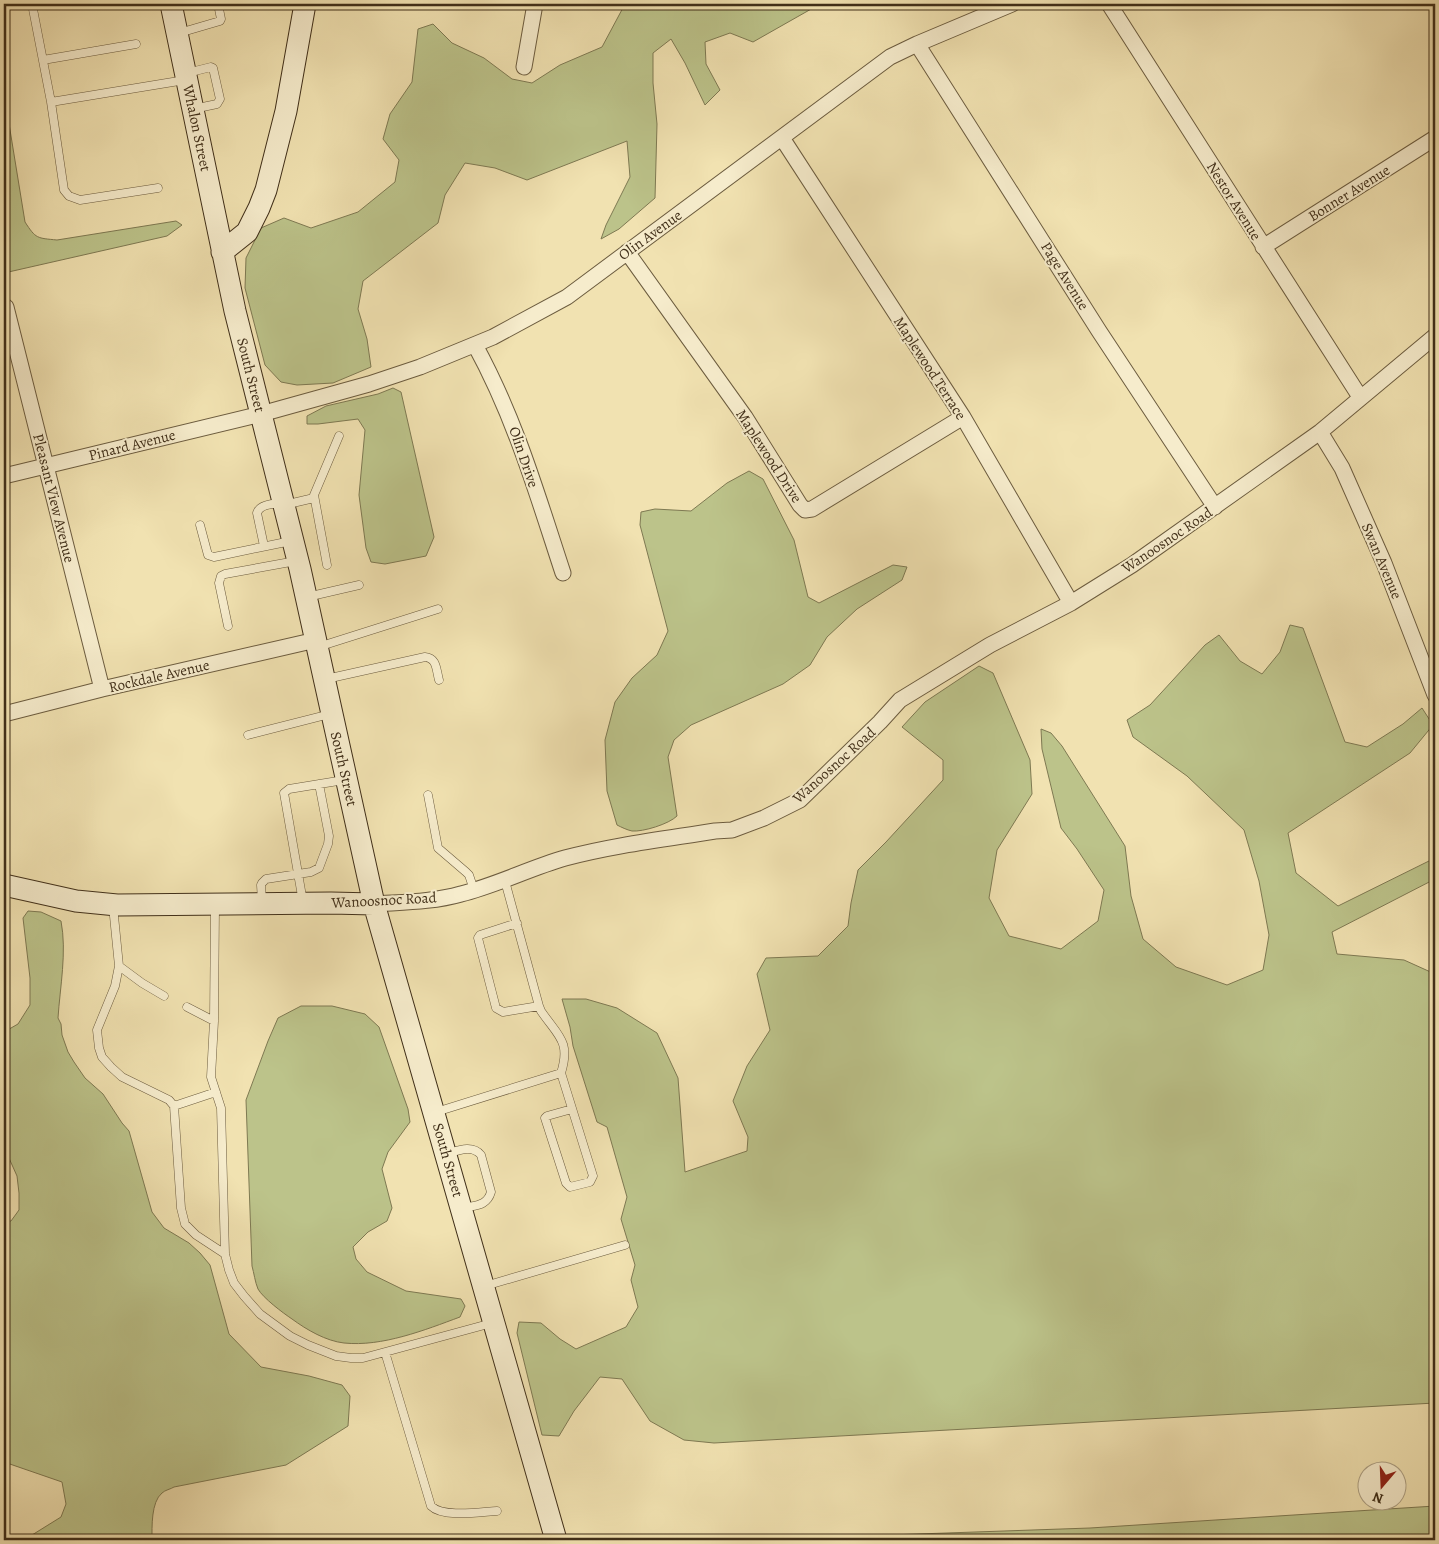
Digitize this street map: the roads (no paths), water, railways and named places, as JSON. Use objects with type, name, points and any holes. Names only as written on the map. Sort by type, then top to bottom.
[{"type":"main road","points":[[222,252],[247,232],[266,190],[286,111],[305,4]]},
{"type":"main road","name":"Whalon Street","points":[[171,6],[222,252]]},
{"type":"main road","name":"South Street","points":[[222,252],[306,597],[374,904],[556,1540]]},
{"type":"main road","name":"Wanoosnoc Road","points":[[4,885],[76,902],[113,905],[374,904]]},
{"type":"street","points":[[524,67],[534,4]]},
{"type":"street","name":"Olin Avenue","points":[[261,414],[369,384],[420,367],[494,337],[568,296],[890,57],[1012,4]]},
{"type":"street","name":"Nestor Avenue","points":[[1109,4],[1360,397]]},
{"type":"street","name":"Page Avenue","points":[[917,44],[1215,507]]},
{"type":"street","name":"Maplewood Terrace","points":[[782,138],[963,417],[1071,603]]},
{"type":"street","name":"Bonner Avenue","points":[[1263,247],[1435,138]]},
{"type":"street","name":"Maplewood Drive","points":[[628,252],[745,417],[805,510],[812,509],[963,417]]},
{"type":"street","name":"Pleasant View Avenue","points":[[6,307],[102,690]]},
{"type":"street","name":"Wanoosnoc Road","points":[[374,904],[419,901],[460,895],[505,881],[540,865],[600,850],[715,831],[732,830],[764,818],[800,800],[900,700],[990,645],[1071,603],[1132,565],[1320,432],[1435,336]]},
{"type":"street","name":"Olin Drive","points":[[475,345],[492,376],[519,440],[562,573]]},
{"type":"street","name":"Pinard Avenue","points":[[4,476],[261,414]]},
{"type":"street","name":"Swan Avenue","points":[[1320,432],[1342,468],[1384,562],[1435,695]]},
{"type":"street","name":"Rockdale Avenue","points":[[4,714],[102,690],[316,643]]},
{"type":"lane","points":[[32,4],[51,102],[64,190],[69,196],[80,200],[158,188]]},
{"type":"lane","points":[[171,6],[197,4]]},
{"type":"lane","points":[[177,33],[220,21],[218,4]]},
{"type":"lane","points":[[43,60],[136,44]]},
{"type":"lane","points":[[51,102],[186,76],[211,67],[215,70],[219,102],[193,109]]},
{"type":"lane","points":[[327,565],[314,498],[315,490],[339,436]]},
{"type":"lane","points":[[264,546],[257,513],[261,507],[314,498]]},
{"type":"lane","points":[[200,525],[208,555],[210,556],[214,557],[264,546],[295,550]]},
{"type":"lane","points":[[228,626],[219,583],[221,576],[295,550]]},
{"type":"lane","points":[[306,597],[358,585]]},
{"type":"lane","points":[[316,643],[334,643],[438,609]]},
{"type":"lane","points":[[324,680],[425,657],[432,658],[434,661],[438,680]]},
{"type":"lane","points":[[248,734],[332,713]]},
{"type":"lane","points":[[303,903],[283,795],[289,789],[346,779]]},
{"type":"lane","points":[[263,904],[261,885],[266,879],[298,875],[319,868],[329,840],[319,784]]},
{"type":"lane","points":[[428,794],[438,848],[466,872],[474,890]]},
{"type":"lane","points":[[505,881],[540,1011],[562,1041],[565,1051],[565,1060],[561,1073],[593,1176],[590,1182],[570,1188],[566,1184],[546,1118],[547,1116],[572,1109]]},
{"type":"lane","points":[[215,904],[214,1021],[211,1077],[221,1108],[225,1254],[234,1283],[260,1314],[290,1336],[336,1356],[363,1358],[494,1323]]},
{"type":"lane","points":[[113,905],[119,966],[115,986],[97,1030],[99,1048],[102,1057],[122,1077],[169,1100],[174,1106],[181,1208],[185,1224],[196,1235],[225,1254]]},
{"type":"lane","points":[[517,923],[480,934],[478,938],[496,1008],[503,1012],[539,1006]]},
{"type":"lane","points":[[119,966],[164,996]]},
{"type":"lane","points":[[187,1007],[214,1021]]},
{"type":"lane","points":[[434,1112],[561,1073]]},
{"type":"lane","points":[[174,1106],[216,1092]]},
{"type":"lane","points":[[446,1154],[471,1149],[478,1151],[481,1155],[491,1192],[490,1196],[485,1202],[462,1209]]},
{"type":"lane","points":[[484,1287],[625,1245]]},
{"type":"lane","points":[[384,1352],[431,1506],[435,1510],[444,1513],[497,1511]]}]
